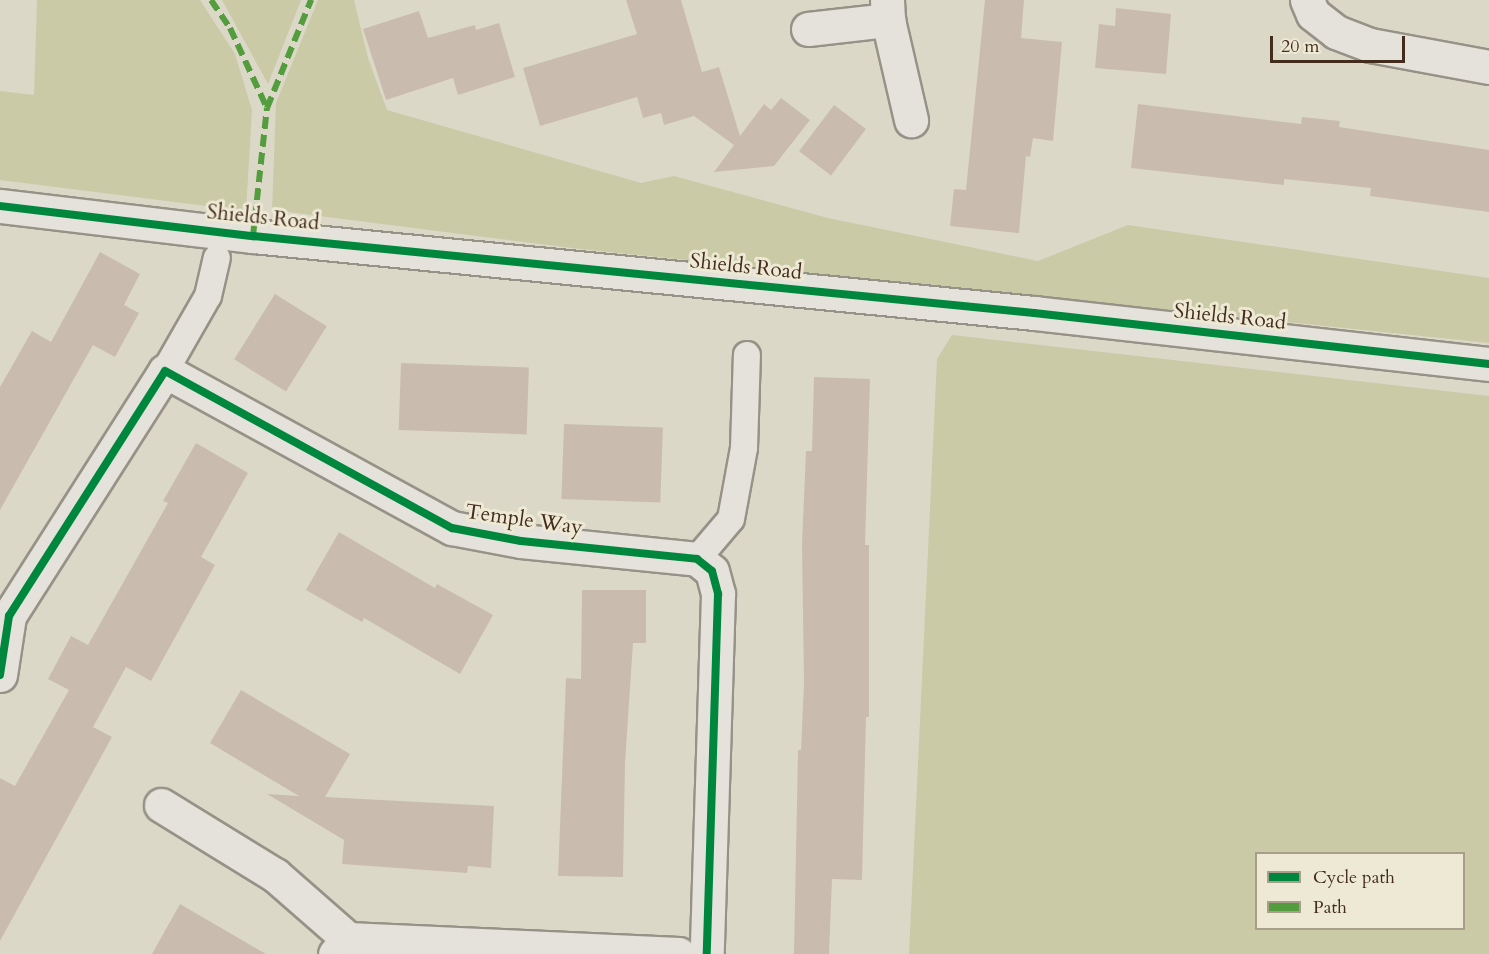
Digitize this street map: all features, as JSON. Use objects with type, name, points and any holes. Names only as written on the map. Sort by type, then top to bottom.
[{"type":"street","points":[[1307,0],[1313,14],[1336,32],[1370,45],[1489,67]]},
{"type":"street","points":[[808,29],[887,10],[911,120]]},
{"type":"street","name":"Shields Road","points":[[0,206],[253,236],[1034,313],[1489,364]]},
{"type":"street","points":[[0,675],[5,613],[165,370]]},
{"type":"street","name":"Temple Way","points":[[165,370],[452,528],[521,541],[697,559]]},
{"type":"street","points":[[161,805],[275,875],[341,947],[693,954],[718,594],[712,571],[697,559]]},
{"type":"lane","points":[[165,370],[208,296],[217,258]]},
{"type":"lane","points":[[697,559],[731,519],[744,448],[747,355]]},
{"type":"green space","points":[[37,0],[200,0],[235,54],[252,110],[246,211],[0,180],[0,91],[34,95]]},
{"type":"green space","points":[[222,0],[301,0],[268,84]]},
{"type":"green space","points":[[318,0],[354,0],[368,58],[387,110],[641,183],[674,176],[828,218],[1038,261],[1128,225],[1489,278],[1489,343],[580,249],[272,210],[276,103]]},
{"type":"green space","points":[[952,335],[1489,396],[1489,954],[909,954],[937,359]]},
{"type":"building","points":[[626,0],[681,0],[702,72],[719,67],[740,136],[764,104],[771,110],[781,98],[810,120],[774,166],[714,172],[734,145],[694,116],[664,125],[661,113],[643,118],[637,97],[540,126],[523,68],[637,34]]},
{"type":"building","points":[[985,0],[1024,0],[1021,38],[1062,42],[1053,141],[1033,138],[1030,157],[1026,156],[1019,233],[950,226],[954,189],[966,190]]},
{"type":"building","points":[[1116,8],[1171,14],[1166,74],[1095,68],[1099,24],[1115,26]]},
{"type":"building","points":[[419,11],[428,38],[475,25],[476,30],[499,23],[515,77],[458,95],[453,78],[386,100],[363,29]]},
{"type":"building","points":[[1138,104],[1301,124],[1302,117],[1340,121],[1339,127],[1489,150],[1489,212],[1370,196],[1371,188],[1284,179],[1284,185],[1131,168]]},
{"type":"building","points":[[834,105],[866,129],[831,175],[799,151]]},
{"type":"building","points":[[100,252],[140,274],[124,305],[139,313],[115,357],[93,345],[0,510],[0,387],[32,331],[51,342]]},
{"type":"building","points":[[275,294],[327,326],[286,392],[234,359]]},
{"type":"building","points":[[401,363],[529,367],[527,434],[399,430]]},
{"type":"building","points":[[814,377],[870,379],[865,545],[869,545],[869,717],[866,717],[862,880],[832,879],[829,954],[794,954],[798,750],[801,750],[804,683],[802,544],[806,451],[812,451]]},
{"type":"building","points":[[564,424],[663,427],[660,502],[561,499]]},
{"type":"building","points":[[196,443],[248,473],[201,557],[215,565],[151,681],[126,667],[93,727],[112,737],[0,941],[0,778],[15,786],[69,690],[48,679],[71,636],[88,645],[168,503],[163,501]]},
{"type":"building","points":[[339,532],[435,588],[437,584],[493,615],[460,674],[364,618],[362,622],[306,590]]},
{"type":"building","points":[[582,590],[646,590],[646,643],[633,643],[625,763],[623,877],[558,876],[566,678],[581,679]]},
{"type":"building","points":[[241,690],[350,754],[325,797],[494,806],[491,868],[468,866],[467,873],[342,864],[344,840],[267,794],[299,796],[210,743]]},
{"type":"building","points":[[180,904],[266,954],[152,954]]},
{"type":"marked path","points":[[211,0],[230,28],[267,108]]},
{"type":"marked path","points":[[253,236],[267,108],[311,0]]},
{"type":"cycle path","points":[[0,206],[253,236],[1034,313],[1489,364]]},
{"type":"cycle path","points":[[0,675],[9,616],[165,371],[452,528],[521,541],[697,559],[712,571],[718,594],[707,954]]}]
